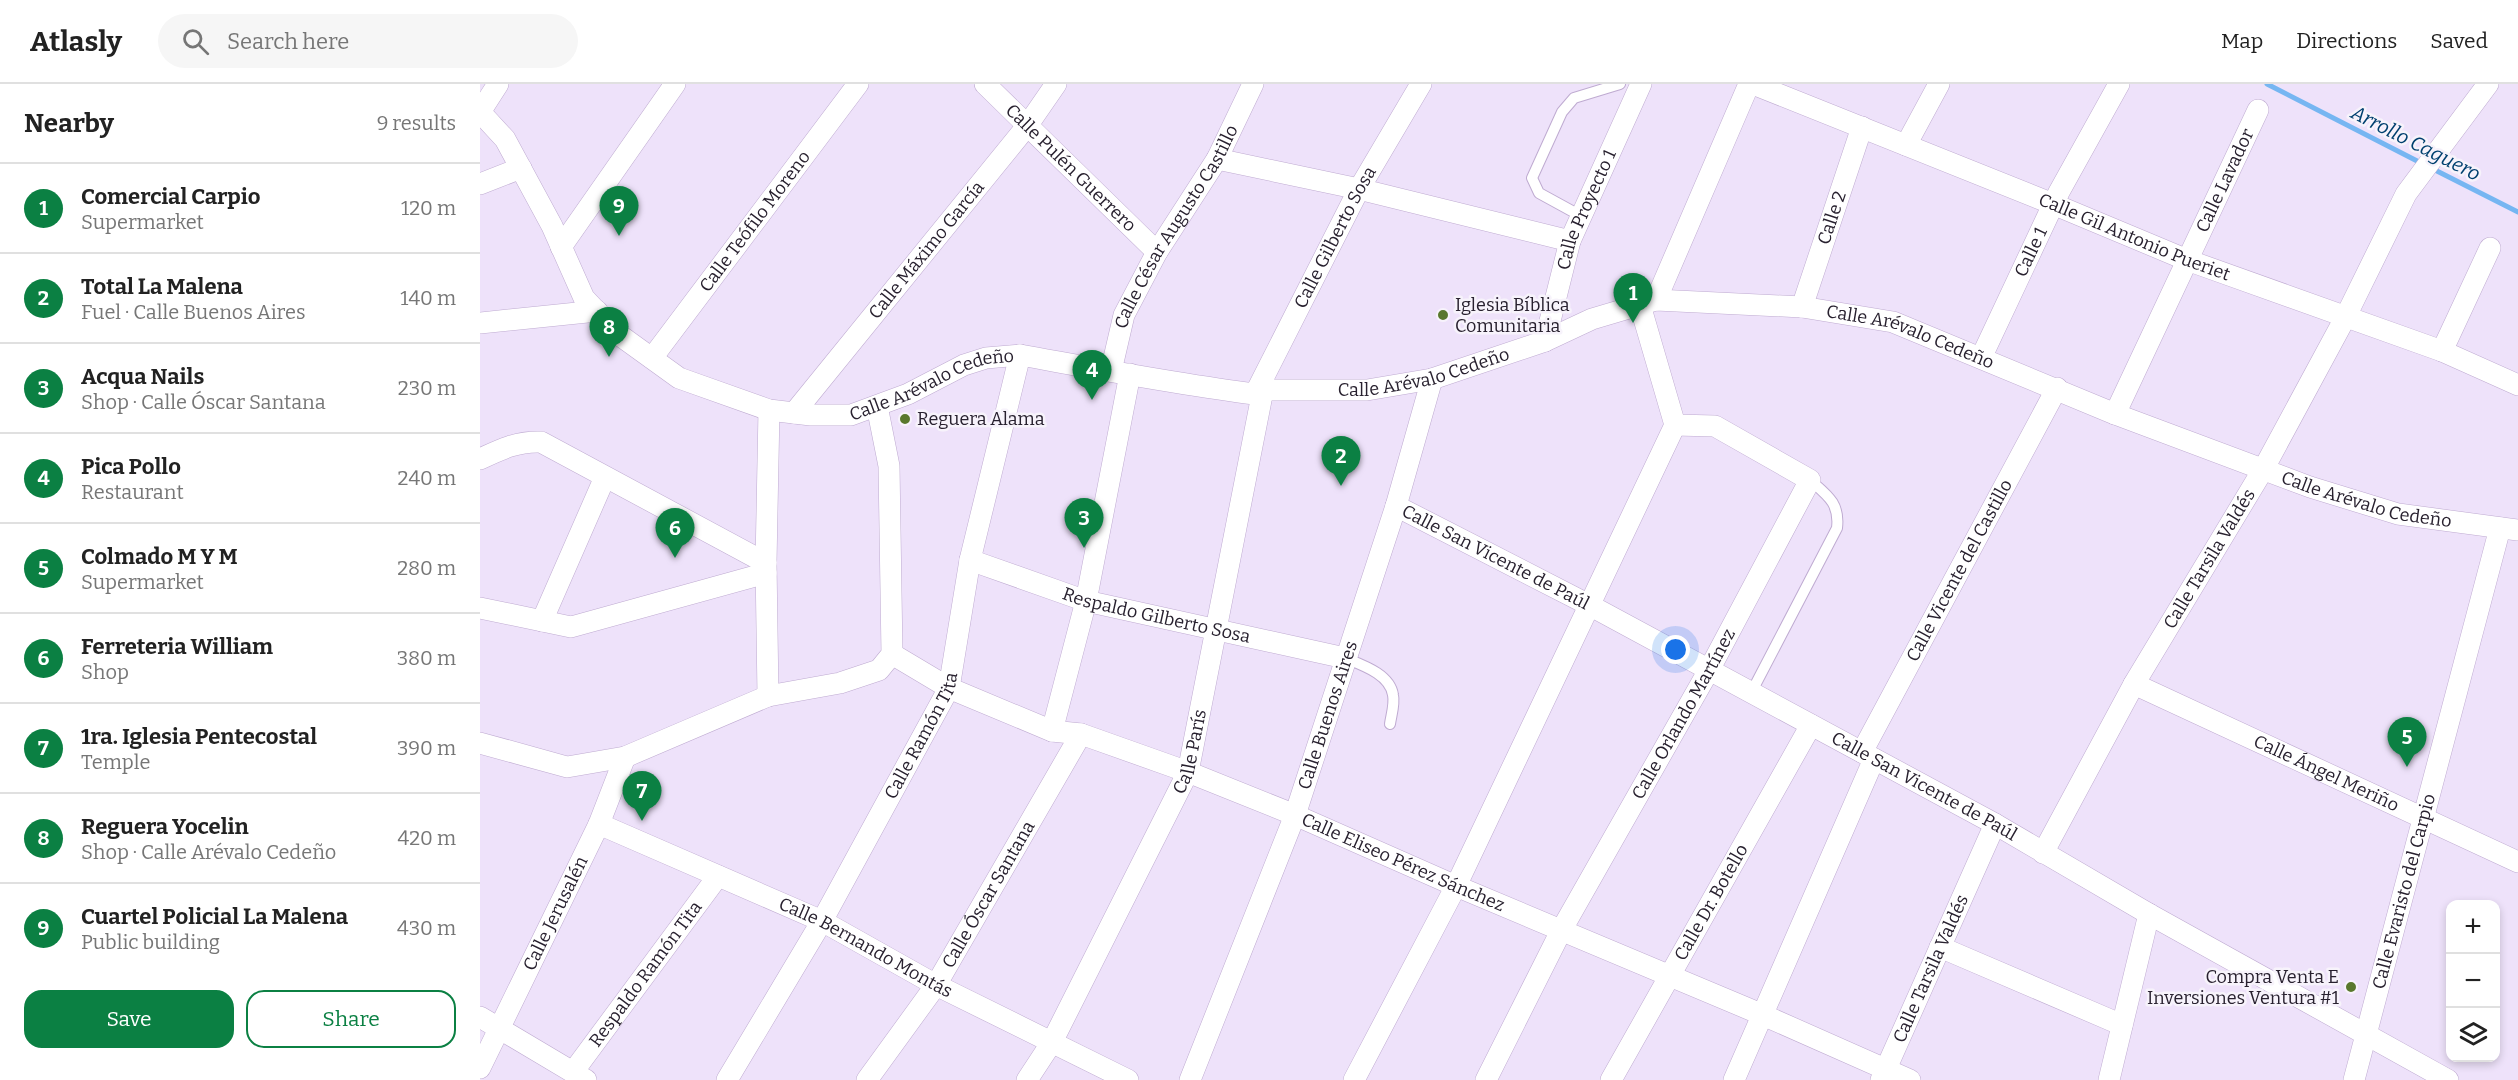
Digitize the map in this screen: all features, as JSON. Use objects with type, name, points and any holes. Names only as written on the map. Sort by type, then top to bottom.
[{"type":"street","points":[[480,112],[498,84]]},
{"type":"street","points":[[561,247],[675,84]]},
{"type":"street","name":"Calle Teófilo Moreno","points":[[652,358],[858,84]]},
{"type":"street","name":"Calle Pulén Guerrero","points":[[985,84],[1157,252]]},
{"type":"street","name":"Calle Máximo García","points":[[794,413],[1027,126],[1056,84]]},
{"type":"street","name":"Calle César Augusto Castillo","points":[[1120,372],[1124,315],[1157,252],[1217,159],[1253,84]]},
{"type":"street","name":"Calle Gilberto Sosa","points":[[1259,392],[1359,189],[1421,84]]},
{"type":"street","name":"Calle Proyecto 1","points":[[1545,341],[1570,241],[1641,84]]},
{"type":"street","points":[[1354,1080],[1456,886],[1675,425],[1648,302],[1751,84]]},
{"type":"street","name":"Calle Gil Antonio Pueriet","points":[[1751,84],[2187,260],[2442,351],[2518,385]]},
{"type":"street","points":[[1906,145],[1938,84]]},
{"type":"street","name":"Calle 1","points":[[1981,358],[2053,204],[2119,84]]},
{"type":"street","name":"Calle Tarsila Valdés","points":[[2043,853],[2134,684],[2264,468],[2345,318],[2406,194],[2488,84]]},
{"type":"street","name":"Calle Lavador","points":[[2115,414],[2258,110]]},
{"type":"street","name":"Calle Arévalo Cedeño","points":[[480,112],[505,139],[585,298],[618,334],[679,378],[770,410],[851,415],[908,394],[964,365],[986,358],[1020,356],[1120,372],[1170,383],[1259,392],[1367,390],[1432,379],[1545,341],[1592,319],[1648,302],[1802,307],[1893,322],[2057,388],[2115,414],[2310,487],[2398,514],[2509,529]]},
{"type":"street","name":"Calle 2","points":[[1802,307],[1862,127]]},
{"type":"street","points":[[1217,159],[1359,189],[1570,241]]},
{"type":"street","points":[[480,184],[521,168]]},
{"type":"street","points":[[2442,351],[2490,248]]},
{"type":"street","points":[[480,323],[597,311]]},
{"type":"street","name":"Calle Ramón Tita","points":[[727,1080],[822,921],[949,688],[970,560],[1020,356]]},
{"type":"street","points":[[1052,731],[1086,601],[1120,372]]},
{"type":"street","name":"Calle Buenos Aires","points":[[1190,1080],[1295,815],[1396,506],[1432,379]]},
{"type":"street","name":"Calle Vicente del Castillo","points":[[1734,1080],[1868,756],[2057,388]]},
{"type":"street","name":"Calle París","points":[[1027,1080],[1052,1042],[1188,772],[1217,631],[1259,392]]},
{"type":"street","points":[[480,743],[567,767],[625,757],[768,696],[849,680],[879,670],[892,654],[890,465],[877,406]]},
{"type":"street","points":[[768,696],[766,568],[770,410]]},
{"type":"street","points":[[1675,425],[1715,426],[1810,480]]},
{"type":"street","points":[[480,459],[509,446],[527,441],[541,442],[766,568]]},
{"type":"street","points":[[542,621],[605,477]]},
{"type":"street","name":"Calle Orlando Martínez","points":[[1486,1080],[1562,929],[1709,670],[1810,480]]},
{"type":"street","name":"Calle San Vicente de Paúl","points":[[1396,506],[1591,606],[1995,824],[2149,914],[2448,1080]]},
{"type":"street","name":"Calle Evaristo del Carpio","points":[[2354,1080],[2422,818],[2509,529]]},
{"type":"street","name":"Respaldo Gilberto Sosa","points":[[970,560],[1086,601],[1345,658]]},
{"type":"street","points":[[480,608],[571,627],[766,568]]},
{"type":"street","name":"Calle Eliseo Pérez Sánchez","points":[[892,654],[949,688],[1052,731],[1081,734],[1188,772],[1295,815],[1456,886],[1763,1014],[1883,1075],[1910,1080]]},
{"type":"street","name":"Calle Ángel Meriño","points":[[2134,684],[2518,862]]},
{"type":"street","name":"Calle Dr. Botello","points":[[1611,1080],[1811,725]]},
{"type":"street","name":"Calle Óscar Santana","points":[[867,1080],[936,985],[1081,734]]},
{"type":"street","name":"Calle Jerusalén","points":[[480,1068],[599,824],[625,757]]},
{"type":"street","name":"Calle Bernando Montás","points":[[599,824],[822,921],[936,985],[1128,1080]]},
{"type":"street","name":"Calle Tarsila Valdés","points":[[1883,1075],[1995,824]]},
{"type":"street","name":"Respaldo Ramón Tita","points":[[580,1076],[718,876]]},
{"type":"street","points":[[2109,1080],[2149,914]]},
{"type":"street","points":[[1940,947],[2122,1025]]},
{"type":"street","points":[[480,1017],[580,1076]]},
{"type":"lane","points":[[1581,216],[1539,193],[1532,177],[1562,112],[1574,98],[1620,84]]},
{"type":"lane","points":[[1751,693],[1837,528],[1839,514],[1828,495],[1810,480]]},
{"type":"lane","points":[[1345,658],[1379,675],[1388,684],[1393,696],[1390,724]]},
{"type":"waterway","name":"Arrollo Caguero","points":[[2267,84],[2423,164]]},
{"type":"waterway","name":"Arrollo Caguero","points":[[2431,168],[2518,212]]},
{"type":"place","name":"Cuartel Policial La Malena","points":[[619,236]]},
{"type":"place","name":"Iglesia Bíblica Comunitaria","points":[[1443,315]]},
{"type":"place","name":"Comercial Carpio","points":[[1633,323]]},
{"type":"place","name":"Reguera Yocelin","points":[[609,357]]},
{"type":"place","name":"Pica Pollo","points":[[1092,400]]},
{"type":"place","name":"Reguera Alama","points":[[905,419]]},
{"type":"place","name":"Total La Malena","points":[[1341,486]]},
{"type":"place","name":"Acqua Nails","points":[[1084,548]]},
{"type":"place","name":"Ferreteria William","points":[[675,558]]},
{"type":"place","name":"Colmado M Y M","points":[[2407,767]]},
{"type":"place","name":"1ra. Iglesia Pentecostal","points":[[642,821]]},
{"type":"place","name":"Compra Venta E Inversiones Ventura #1","points":[[2351,987]]}]
